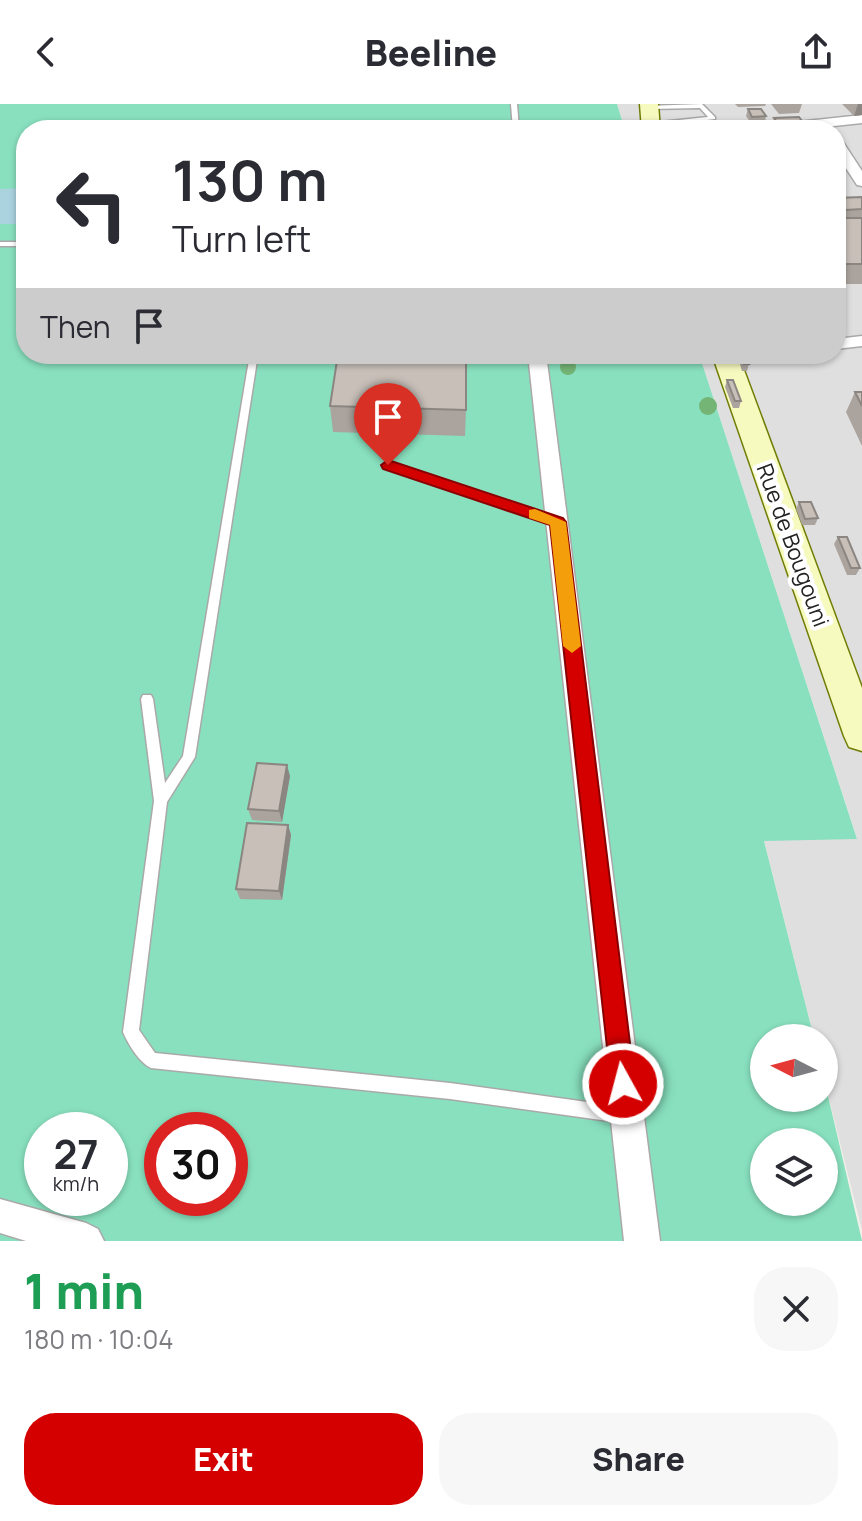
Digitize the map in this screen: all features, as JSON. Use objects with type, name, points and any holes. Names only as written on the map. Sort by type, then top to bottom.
[{"type":"main road","name":"Rue de Bougouni","points":[[729,364],[856,706],[862,736]]},
{"type":"street","points":[[846,157],[862,182]]},
{"type":"street","points":[[538,364],[642,1241]]},
{"type":"street","points":[[0,1216],[86,1241]]},
{"type":"lane","points":[[702,106],[713,118],[650,117],[702,106]]},
{"type":"lane","points":[[161,801],[189,757],[252,364]]},
{"type":"lane","points":[[388,465],[558,522]]},
{"type":"lane","points":[[147,699],[161,801],[131,1032],[151,1060],[450,1091],[626,1115]]},
{"type":"shaded area","points":[[617,104],[862,104],[862,1230],[832,1112],[838,1112],[838,1024],[810,1024],[764,840],[857,838],[702,364],[846,364],[846,120],[622,120]]},
{"type":"green space","points":[[0,104],[617,104],[622,120],[16,120],[16,364],[702,364],[857,839],[764,841],[810,1024],[750,1024],[750,1112],[832,1112],[835,1128],[750,1128],[750,1216],[838,1216],[838,1139],[862,1241],[0,1241]]},
{"type":"water","points":[[16,188],[16,224],[0,224],[0,189]]},
{"type":"building","points":[[748,109],[761,109],[766,116],[752,117]]},
{"type":"building","points":[[799,117],[801,120],[776,120],[774,118]]},
{"type":"building","points":[[862,197],[862,209],[846,210],[846,198]]},
{"type":"building","points":[[846,218],[862,218],[862,264],[846,264]]},
{"type":"building","points":[[336,364],[466,364],[466,410],[330,406]]},
{"type":"building","points":[[727,380],[733,380],[741,401],[735,401]]},
{"type":"building","points":[[855,392],[862,392],[862,406]]},
{"type":"building","points":[[799,502],[811,502],[818,518],[805,519]]},
{"type":"building","points":[[838,537],[847,537],[860,568],[851,568]]},
{"type":"building","points":[[257,763],[287,765],[279,811],[248,809]]},
{"type":"building","points":[[247,823],[288,825],[279,891],[236,889]]},
{"type":"slow traffic","points":[[535,514],[558,522],[572,646]]},
{"type":"route","points":[[388,465],[558,522],[623,1084]]}]
